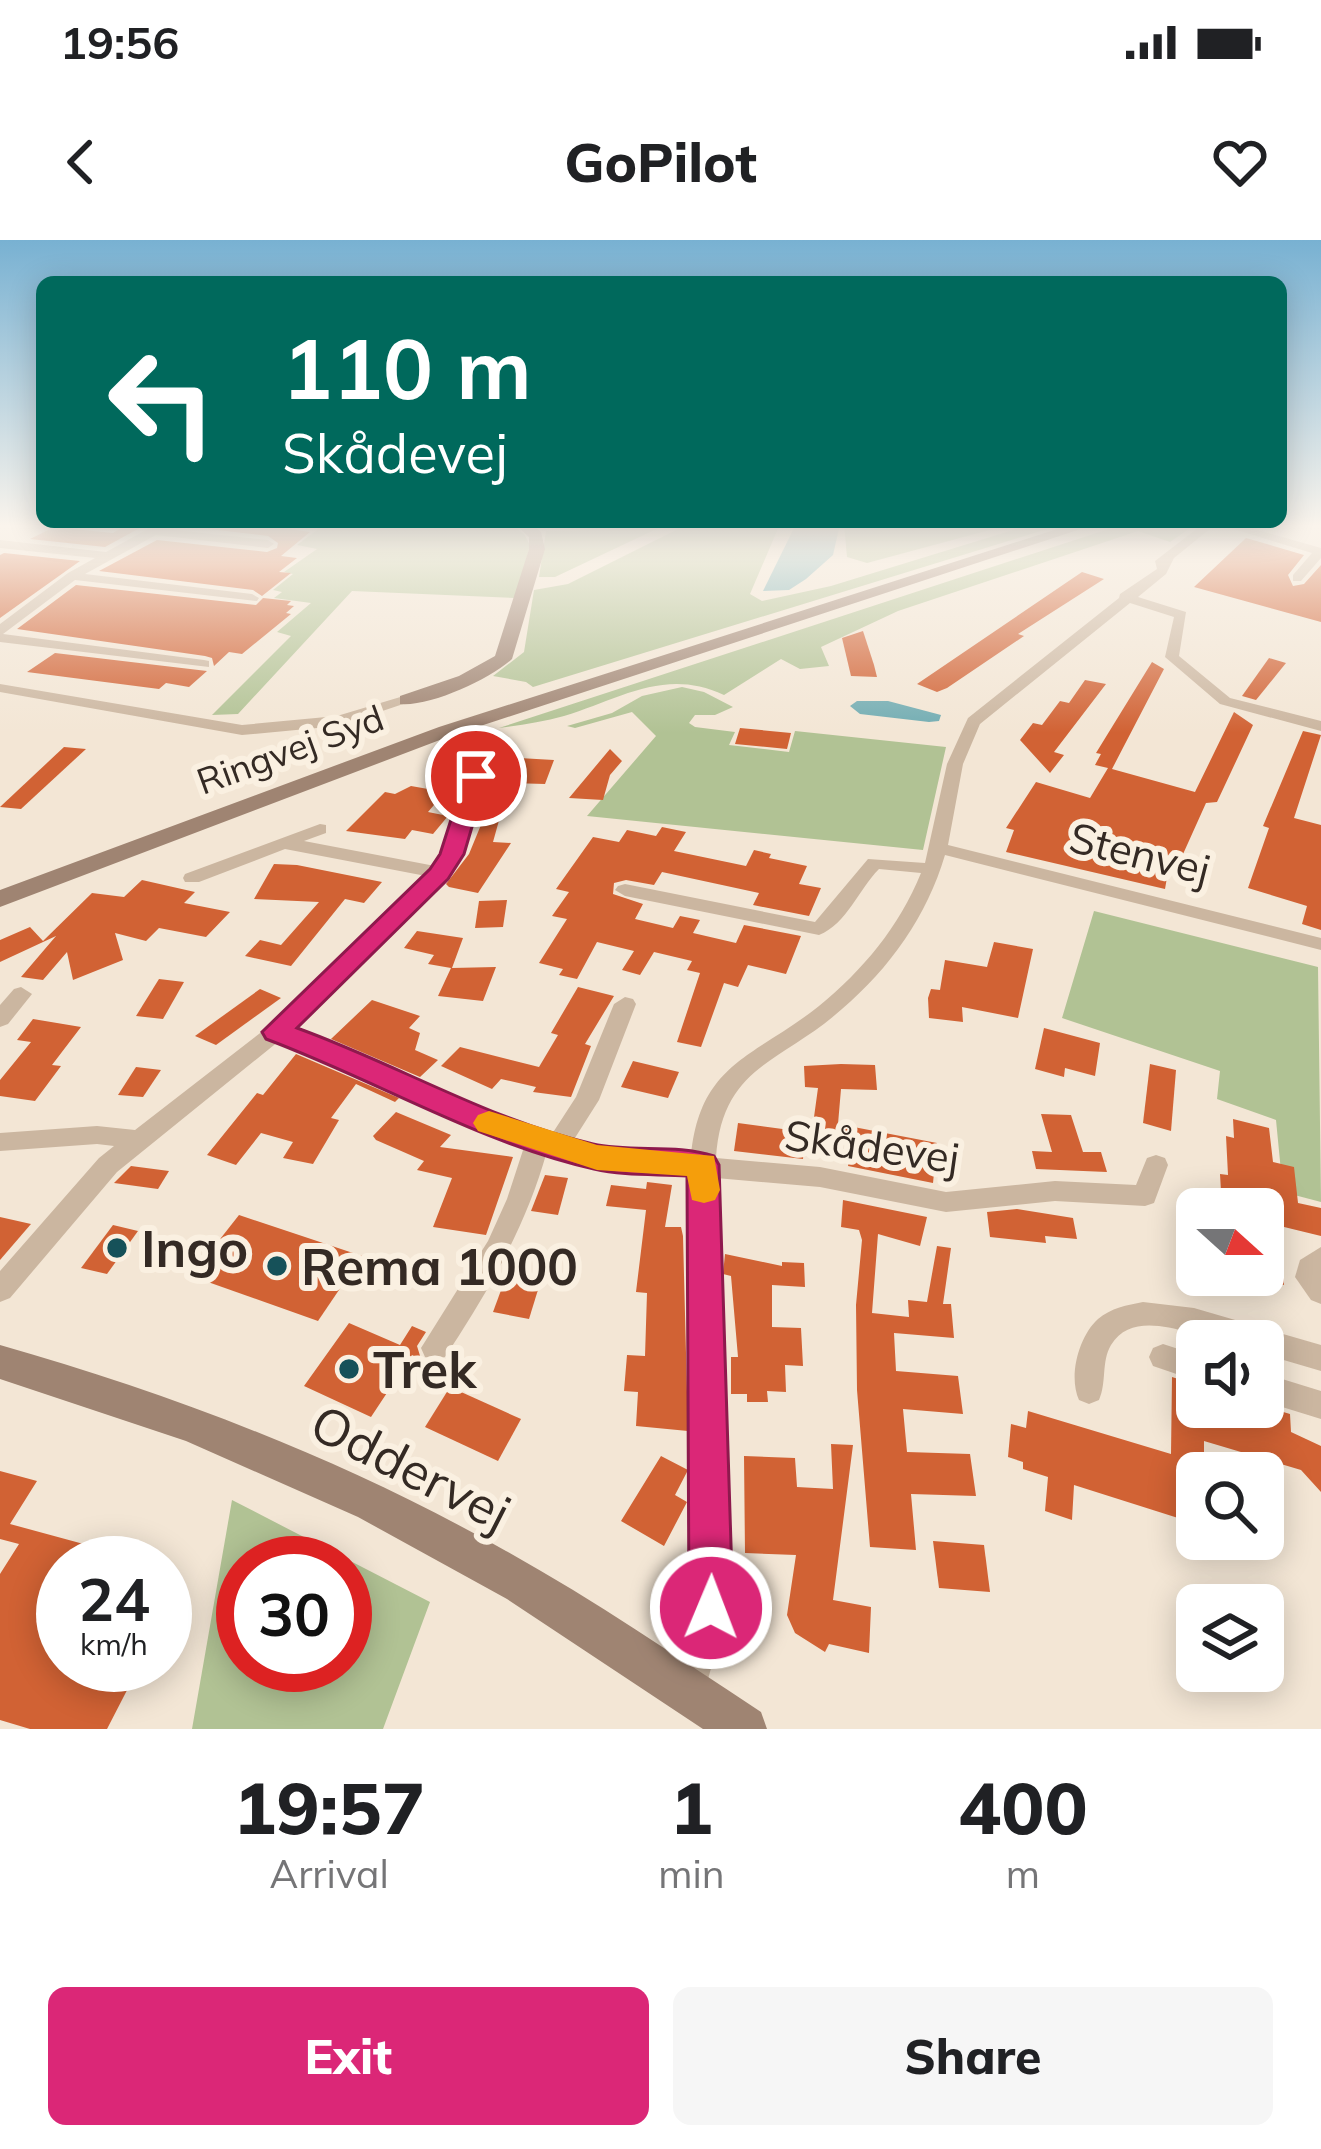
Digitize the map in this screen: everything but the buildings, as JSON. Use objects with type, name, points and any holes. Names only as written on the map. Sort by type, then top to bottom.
[{"type":"main road","points":[[407,700],[466,680],[503,658],[523,593]]},
{"type":"main road","name":"Ringvej Syd","points":[[0,899],[446,730],[872,593]]},
{"type":"main road","points":[[407,700],[446,730]]},
{"type":"main road","name":"Oddervej","points":[[0,1362],[80,1383],[229,1437],[359,1496],[492,1566],[744,1729]]},
{"type":"street","points":[[0,634],[49,593]]},
{"type":"street","points":[[215,593],[252,598]]},
{"type":"street","points":[[688,1691],[711,1608],[704,1131],[730,1075],[812,1022],[869,970],[904,924],[935,859],[958,753],[974,721],[1130,593]]},
{"type":"street","points":[[1125,598],[1181,615],[1172,657],[1226,701],[1321,726]]},
{"type":"street","points":[[0,607],[29,609]]},
{"type":"street","points":[[0,634],[204,664]]},
{"type":"street","points":[[0,688],[242,730],[338,721],[407,700]]},
{"type":"street","points":[[0,1290],[84,1189],[138,1140],[276,1032],[440,874],[452,854],[486,744]]},
{"type":"street","points":[[192,878],[320,829]]},
{"type":"street","points":[[283,843],[440,874]]},
{"type":"street","name":"Stenvej","points":[[625,890],[819,929],[839,915],[863,873],[875,863],[935,859],[1321,944]]},
{"type":"street","points":[[0,1019],[21,994]]},
{"type":"street","points":[[435,1348],[494,1263],[548,1142],[587,1100],[625,1004]]},
{"type":"street","name":"Skådevej","points":[[276,1032],[342,1056],[475,1118],[597,1158],[820,1177],[946,1202],[1055,1191],[1144,1196],[1156,1165]]},
{"type":"street","points":[[0,1142],[97,1135],[138,1140]]},
{"type":"street","points":[[1321,1258],[1309,1268],[1321,1292]]},
{"type":"street","points":[[1089,1390],[1093,1350],[1104,1330],[1125,1316],[1189,1320]]},
{"type":"street","points":[[1284,1347],[1321,1358]]},
{"type":"street","points":[[1163,1358],[1176,1362]]},
{"type":"street","points":[[1284,1394],[1321,1405]]},
{"type":"green space","points":[[280,593],[350,593],[238,714],[212,715],[291,636],[277,632],[311,603],[274,598]]},
{"type":"green space","points":[[410,593],[517,593],[516,598]]},
{"type":"green space","points":[[533,593],[750,593],[762,601],[797,593],[837,593],[533,687],[493,676],[524,652]]},
{"type":"green space","points":[[911,593],[951,593],[898,611],[821,647],[829,666],[800,669],[781,659],[724,695],[702,687],[662,685],[556,718],[499,728]]},
{"type":"green space","points":[[682,687],[733,707],[715,715],[695,715],[689,723],[735,732],[729,745],[789,752],[795,731],[946,747],[923,850],[587,816],[656,736],[632,712],[575,728],[567,726],[612,713],[642,696]]},
{"type":"green space","points":[[1094,911],[1318,967],[1321,1202],[1284,1192],[1276,1120],[1217,1099],[1220,1071],[1062,1018]]},
{"type":"green space","points":[[232,1500],[302,1536],[226,1536]]},
{"type":"green space","points":[[372,1572],[430,1602],[383,1729],[192,1729],[216,1592],[216,1692],[372,1692]]},
{"type":"water","points":[[857,701],[888,701],[941,715],[939,721],[929,722],[860,714],[850,706]]},
{"type":"slow traffic","points":[[489,1123],[597,1158],[703,1165],[704,1190]]},
{"type":"place","name":"Ingo","points":[[117,1248]]},
{"type":"place","name":"Rema 1000","points":[[277,1266]]},
{"type":"place","name":"Trek","points":[[349,1369]]},
{"type":"route","points":[[476,776],[452,854],[440,874],[276,1032],[342,1056],[475,1118],[597,1158],[703,1165],[711,1608]]}]
